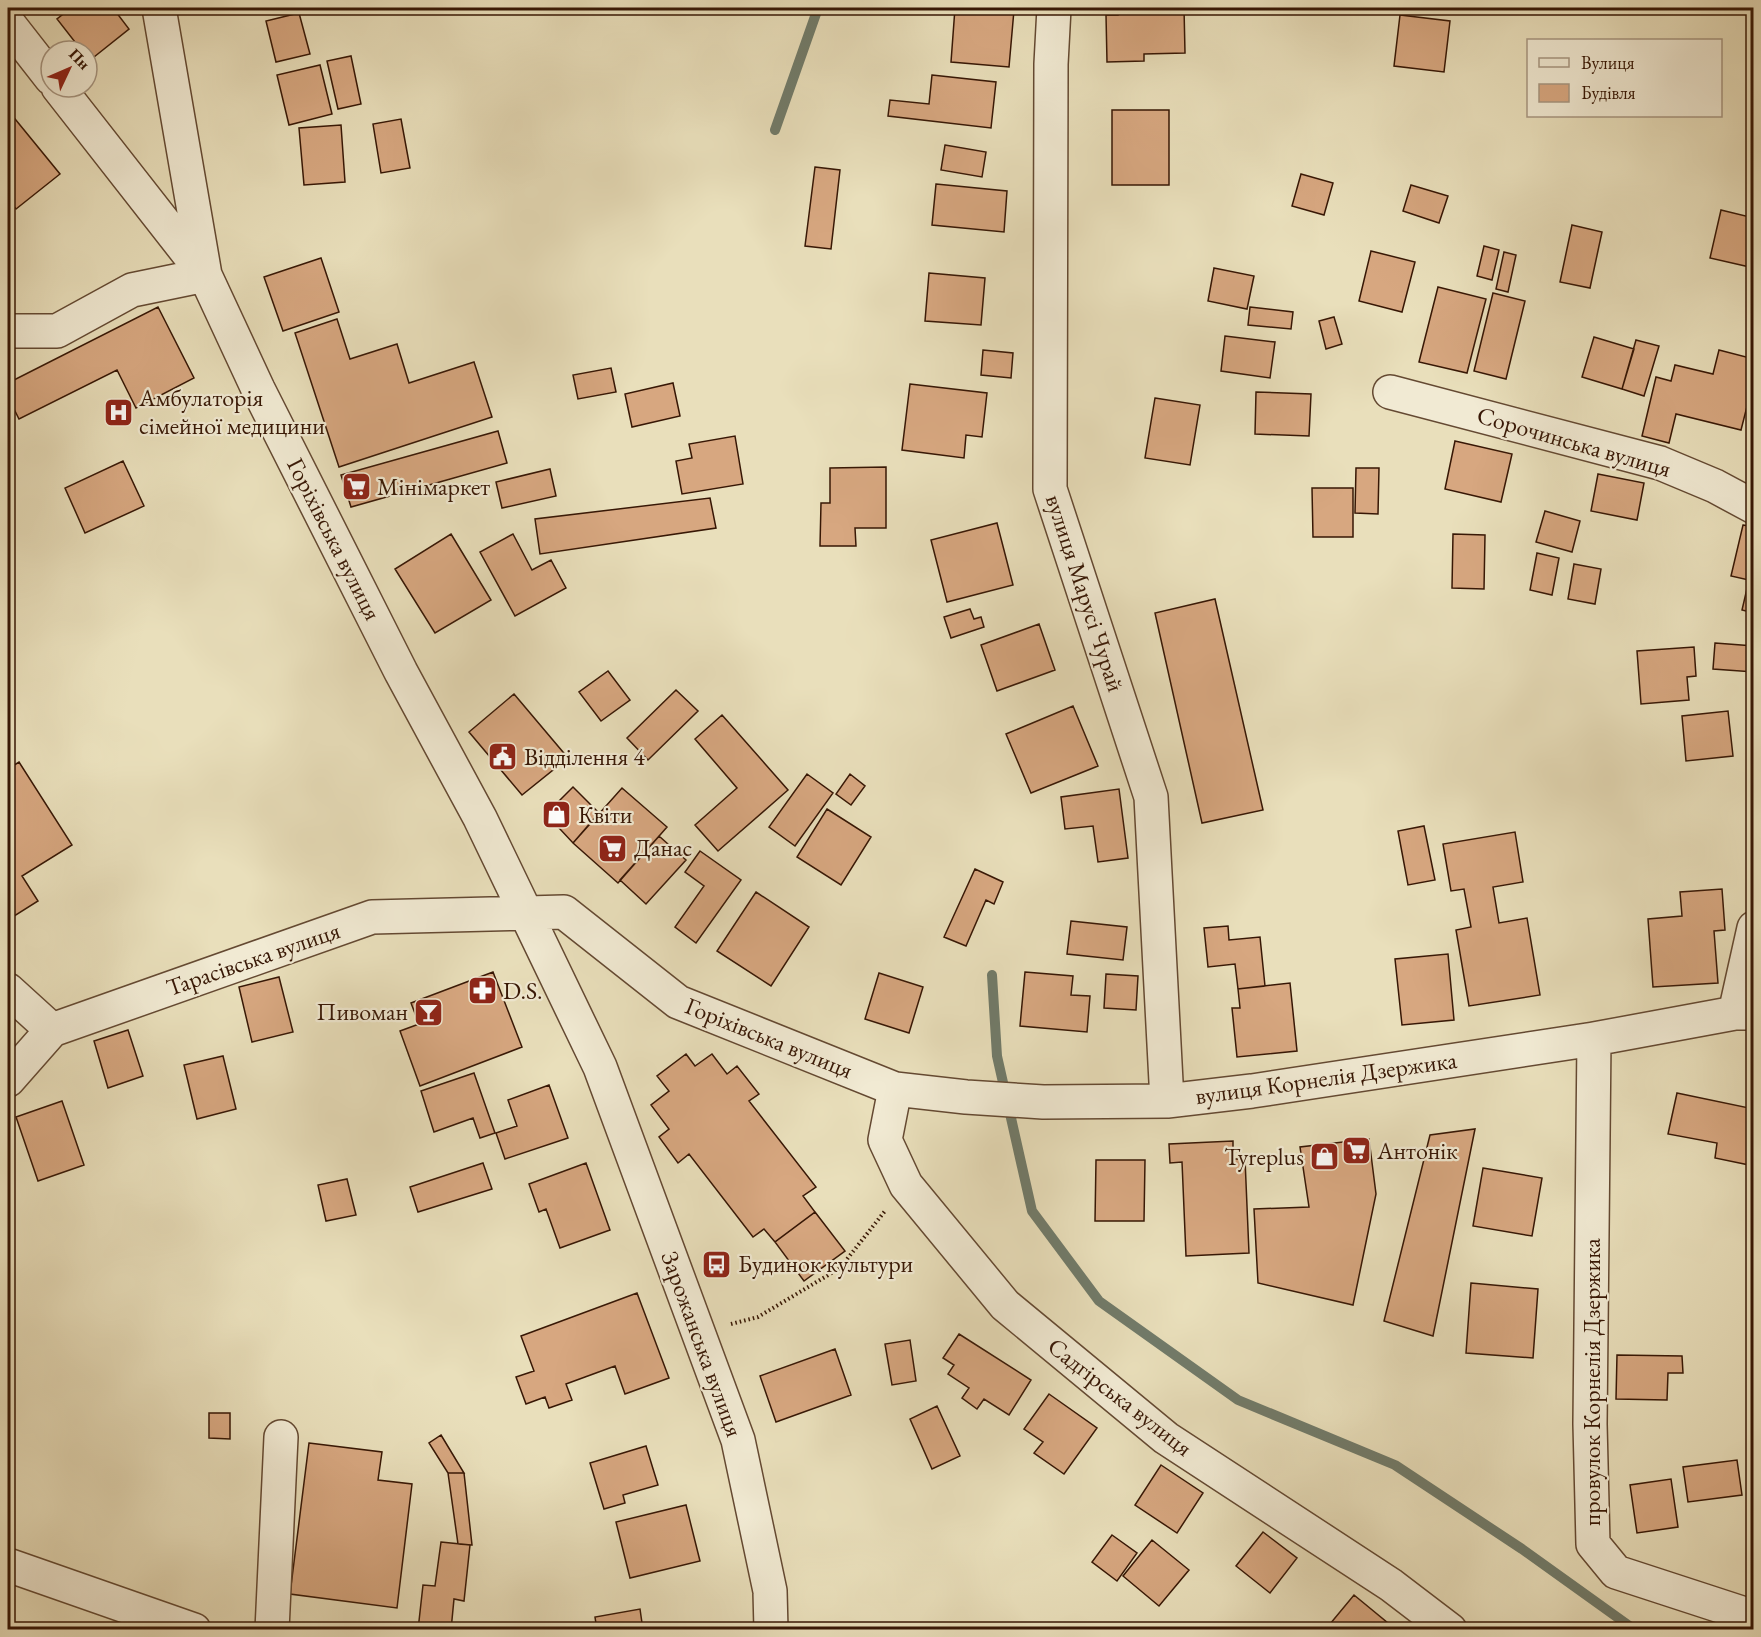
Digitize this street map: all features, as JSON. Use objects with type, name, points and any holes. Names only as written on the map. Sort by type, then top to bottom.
[{"type":"street","name":"Горіхівська вулиця","points":[[159,8],[205,275],[268,410],[401,672],[480,818],[600,1067]]},
{"type":"street","name":"вулиця Марусі Чурай","points":[[1054,8],[1051,64],[1050,489],[1151,798],[1167,1101]]},
{"type":"street","points":[[8,23],[39,63]]},
{"type":"street","points":[[8,331],[57,331],[132,290],[205,275],[67,99]]},
{"type":"street","name":"Сорочинська вулиця","points":[[1390,392],[1660,463],[1715,486],[1754,507]]},
{"type":"street","name":"Горіхівська вулиця","points":[[526,913],[564,912],[678,1002],[895,1089]]},
{"type":"street","name":"Тарасівська вулиця","points":[[8,1080],[52,1030],[372,917],[526,913]]},
{"type":"street","points":[[1744,1013],[1754,928]]},
{"type":"street","points":[[8,990],[52,1030]]},
{"type":"street","name":"вулиця Корнелія Дзержика","points":[[895,1089],[1043,1102],[1167,1101],[1252,1091],[1594,1039],[1744,1013]]},
{"type":"street","name":"провулок Корнелія Дзержика","points":[[1594,1039],[1590,1413],[1593,1544],[1616,1572],[1754,1617]]},
{"type":"street","name":"Зарожанська вулиця","points":[[600,1067],[738,1440],[770,1591],[771,1629]]},
{"type":"street","name":"Садгірська вулиця","points":[[895,1089],[885,1140],[906,1185],[1005,1305],[1166,1437],[1391,1585],[1450,1629]]},
{"type":"street","points":[[272,1629],[281,1437]]},
{"type":"street","points":[[8,1565],[194,1629]]},
{"type":"path","points":[[698,1333],[758,1317],[840,1268],[906,1185]]},
{"type":"building","points":[[71,8],[113,8],[129,29],[99,53],[99,39],[73,39],[57,19]]},
{"type":"building","points":[[955,8],[1014,10],[1009,67],[951,62]]},
{"type":"building","points":[[1118,8],[1184,8],[1185,53],[1144,54],[1144,61],[1107,62],[1106,15],[1118,15]]},
{"type":"building","points":[[299,13],[310,54],[276,62],[266,21]]},
{"type":"building","points":[[1400,15],[1450,21],[1444,72],[1394,66]]},
{"type":"building","points":[[351,56],[361,104],[338,109],[327,61]]},
{"type":"building","points":[[320,65],[332,114],[289,125],[277,75]]},
{"type":"building","points":[[932,75],[996,82],[991,128],[888,116],[890,100],[929,104]]},
{"type":"building","points":[[1112,110],[1169,110],[1169,185],[1112,185]]},
{"type":"building","points":[[11,114],[60,174],[16,209],[8,199],[8,117]]},
{"type":"building","points":[[401,119],[410,168],[381,173],[373,124]]},
{"type":"building","points":[[341,125],[345,182],[304,185],[299,128]]},
{"type":"building","points":[[945,145],[986,152],[982,177],[941,170]]},
{"type":"building","points":[[815,167],[840,170],[831,249],[805,246]]},
{"type":"building","points":[[1301,174],[1333,183],[1324,215],[1292,206]]},
{"type":"building","points":[[936,184],[1007,191],[1004,232],[932,225]]},
{"type":"building","points":[[1411,185],[1448,196],[1439,223],[1403,211]]},
{"type":"building","points":[[1721,210],[1754,218],[1754,268],[1710,258]]},
{"type":"building","points":[[1572,225],[1602,232],[1590,288],[1560,282]]},
{"type":"building","points":[[1484,246],[1499,250],[1492,280],[1477,276]]},
{"type":"building","points":[[1371,251],[1415,262],[1402,312],[1359,301]]},
{"type":"building","points":[[1504,252],[1516,255],[1508,292],[1496,289]]},
{"type":"building","points":[[321,258],[339,312],[283,331],[264,277]]},
{"type":"building","points":[[1214,268],[1254,276],[1247,309],[1208,301]]},
{"type":"building","points":[[929,273],[985,278],[981,325],[925,321]]},
{"type":"building","points":[[1438,287],[1486,299],[1467,373],[1419,362]]},
{"type":"building","points":[[1493,293],[1525,301],[1506,379],[1474,371]]},
{"type":"building","points":[[158,307],[194,378],[136,408],[117,370],[19,419],[8,397],[8,383]]},
{"type":"building","points":[[1250,307],[1293,312],[1291,329],[1248,325]]},
{"type":"building","points":[[1334,317],[1342,344],[1326,349],[1319,321]]},
{"type":"building","points":[[337,319],[350,359],[397,344],[409,383],[474,362],[492,417],[339,467],[295,333]]},
{"type":"building","points":[[1225,336],[1275,342],[1270,378],[1221,371]]},
{"type":"building","points":[[1594,337],[1634,349],[1622,389],[1582,377]]},
{"type":"building","points":[[1636,340],[1659,346],[1644,396],[1622,389]]},
{"type":"building","points":[[983,350],[1013,353],[1011,378],[981,375]]},
{"type":"building","points":[[1719,350],[1754,359],[1754,379],[1741,430],[1676,414],[1669,443],[1642,436],[1656,377],[1671,381],[1675,365],[1713,374]]},
{"type":"building","points":[[611,368],[616,392],[578,399],[573,375]]},
{"type":"building","points":[[673,383],[680,416],[632,427],[625,394]]},
{"type":"building","points":[[910,384],[987,393],[982,437],[966,435],[964,458],[902,450]]},
{"type":"building","points":[[1256,392],[1311,394],[1309,436],[1255,434]]},
{"type":"building","points":[[1155,398],[1200,405],[1190,465],[1145,458]]},
{"type":"building","points":[[498,431],[507,463],[351,507],[341,475]]},
{"type":"building","points":[[735,436],[743,484],[682,494],[676,461],[692,458],[689,444]]},
{"type":"building","points":[[1455,441],[1512,454],[1501,502],[1445,489]]},
{"type":"building","points":[[123,461],[144,506],[85,533],[65,488]]},
{"type":"building","points":[[886,467],[886,528],[855,528],[856,546],[820,546],[821,503],[830,503],[830,468]]},
{"type":"building","points":[[1356,468],[1379,468],[1378,514],[1355,513]]},
{"type":"building","points":[[550,469],[556,496],[502,508],[496,482]]},
{"type":"building","points":[[1598,474],[1644,483],[1637,520],[1591,511]]},
{"type":"building","points":[[1312,488],[1353,488],[1353,537],[1313,537]]},
{"type":"building","points":[[710,498],[716,528],[540,554],[535,519]]},
{"type":"building","points":[[1545,511],[1580,521],[1572,552],[1536,542]]},
{"type":"building","points":[[997,523],[1013,585],[947,602],[931,540]]},
{"type":"building","points":[[1743,525],[1754,527],[1754,613],[1742,610],[1749,580],[1731,576]]},
{"type":"building","points":[[451,534],[491,600],[435,633],[395,569]]},
{"type":"building","points":[[513,534],[532,570],[551,560],[566,588],[515,616],[480,552]]},
{"type":"building","points":[[1453,534],[1485,535],[1484,589],[1452,588]]},
{"type":"building","points":[[1537,553],[1559,558],[1552,595],[1530,590]]},
{"type":"building","points":[[1574,564],[1601,569],[1595,604],[1568,599]]},
{"type":"building","points":[[1215,599],[1263,810],[1202,823],[1155,613]]},
{"type":"building","points":[[970,609],[974,619],[981,617],[984,627],[951,638],[944,617]]},
{"type":"building","points":[[1039,624],[1055,670],[997,691],[981,645]]},
{"type":"building","points":[[1715,643],[1754,646],[1754,672],[1713,669]]},
{"type":"building","points":[[1694,647],[1696,676],[1687,677],[1689,700],[1641,704],[1637,651]]},
{"type":"building","points":[[608,671],[630,700],[601,721],[579,692]]},
{"type":"building","points":[[676,690],[698,711],[648,760],[627,738]]},
{"type":"building","points":[[514,694],[568,758],[522,795],[469,732]]},
{"type":"building","points":[[1073,706],[1098,766],[1031,793],[1006,734]]},
{"type":"building","points":[[1728,711],[1733,756],[1686,761],[1682,716]]},
{"type":"building","points":[[722,715],[788,790],[718,851],[695,825],[737,788],[695,739]]},
{"type":"building","points":[[19,762],[72,845],[22,876],[38,901],[8,920],[8,769]]},
{"type":"building","points":[[807,774],[833,793],[795,846],[769,827]]},
{"type":"building","points":[[850,774],[865,786],[851,805],[836,794]]},
{"type":"building","points":[[573,787],[599,813],[573,843],[546,814]]},
{"type":"building","points":[[622,788],[667,827],[618,883],[573,843]]},
{"type":"building","points":[[1119,789],[1128,858],[1098,862],[1093,826],[1065,829],[1061,797]]},
{"type":"building","points":[[827,809],[871,837],[841,885],[797,857]]},
{"type":"building","points":[[1424,826],[1435,880],[1408,885],[1398,831]]},
{"type":"building","points":[[1515,832],[1523,882],[1493,887],[1499,923],[1527,918],[1540,995],[1469,1006],[1456,930],[1471,927],[1464,889],[1451,891],[1443,844]]},
{"type":"building","points":[[659,836],[686,860],[646,904],[620,880]]},
{"type":"building","points":[[700,851],[741,880],[696,943],[675,927],[704,886],[685,872]]},
{"type":"building","points":[[975,869],[1003,882],[994,904],[986,900],[966,946],[944,937]]},
{"type":"building","points":[[1722,889],[1725,930],[1714,931],[1718,983],[1653,987],[1648,919],[1682,916],[1680,892]]},
{"type":"building","points":[[756,892],[809,927],[771,986],[717,951]]},
{"type":"building","points":[[1071,921],[1127,927],[1123,960],[1067,954]]},
{"type":"building","points":[[1228,926],[1229,940],[1260,937],[1265,986],[1238,989],[1235,964],[1208,967],[1204,928]]},
{"type":"building","points":[[1448,954],[1454,1020],[1402,1025],[1395,959]]},
{"type":"building","points":[[493,972],[522,1047],[420,1086],[400,1031],[419,1024],[411,1003]]},
{"type":"building","points":[[1025,972],[1073,976],[1071,995],[1090,996],[1087,1032],[1020,1026]]},
{"type":"building","points":[[879,973],[923,987],[909,1033],[865,1019]]},
{"type":"building","points":[[1106,974],[1138,976],[1136,1010],[1104,1008]]},
{"type":"building","points":[[279,977],[293,1032],[252,1042],[239,987]]},
{"type":"building","points":[[1290,983],[1297,1051],[1237,1057],[1232,1008],[1240,1008],[1238,989]]},
{"type":"building","points":[[128,1030],[143,1076],[108,1088],[94,1041]]},
{"type":"building","points":[[686,1054],[695,1066],[712,1054],[727,1074],[737,1066],[759,1094],[749,1101],[816,1187],[803,1196],[815,1212],[775,1242],[764,1229],[753,1237],[689,1154],[678,1163],[659,1137],[669,1129],[651,1105],[669,1091],[657,1076]]},
{"type":"building","points":[[223,1056],[236,1109],[197,1119],[184,1065]]},
{"type":"building","points":[[474,1073],[495,1133],[480,1138],[473,1118],[434,1132],[421,1091]]},
{"type":"building","points":[[549,1085],[568,1138],[505,1159],[496,1133],[517,1126],[508,1100]]},
{"type":"building","points":[[1677,1093],[1754,1109],[1754,1166],[1715,1158],[1717,1143],[1668,1134]]},
{"type":"building","points":[[62,1101],[84,1165],[38,1181],[16,1117]]},
{"type":"building","points":[[1475,1129],[1433,1336],[1384,1321],[1430,1135]]},
{"type":"building","points":[[1369,1139],[1376,1194],[1353,1305],[1258,1283],[1254,1209],[1309,1207],[1300,1147]]},
{"type":"building","points":[[1233,1141],[1233,1159],[1245,1159],[1249,1253],[1186,1256],[1182,1162],[1170,1163],[1169,1144]]},
{"type":"building","points":[[1096,1160],[1145,1160],[1144,1221],[1095,1221]]},
{"type":"building","points":[[483,1163],[492,1189],[418,1212],[410,1187]]},
{"type":"building","points":[[586,1163],[610,1230],[560,1248],[546,1209],[539,1212],[529,1184]]},
{"type":"building","points":[[1483,1168],[1542,1178],[1532,1236],[1473,1226]]},
{"type":"building","points":[[347,1179],[356,1215],[326,1221],[318,1185]]},
{"type":"building","points":[[815,1212],[845,1251],[804,1281],[775,1242]]},
{"type":"building","points":[[1471,1283],[1538,1289],[1533,1358],[1466,1353]]},
{"type":"building","points":[[637,1293],[669,1378],[625,1394],[615,1366],[566,1384],[572,1400],[549,1408],[545,1397],[526,1404],[516,1377],[534,1371],[521,1336]]},
{"type":"building","points":[[959,1334],[1031,1380],[1009,1415],[984,1399],[977,1409],[962,1398],[969,1388],[948,1374],[954,1365],[943,1358]]},
{"type":"building","points":[[910,1340],[916,1381],[892,1385],[885,1344]]},
{"type":"building","points":[[835,1349],[851,1395],[776,1422],[760,1376]]},
{"type":"building","points":[[1617,1355],[1682,1356],[1683,1373],[1668,1373],[1667,1400],[1616,1399]]},
{"type":"building","points":[[1049,1394],[1097,1428],[1064,1474],[1034,1453],[1043,1442],[1024,1429]]},
{"type":"building","points":[[937,1406],[960,1456],[932,1469],[910,1419]]},
{"type":"building","points":[[209,1413],[230,1413],[230,1439],[209,1438]]},
{"type":"building","points":[[441,1435],[464,1473],[448,1473],[429,1443]]},
{"type":"building","points":[[309,1443],[382,1452],[378,1480],[412,1484],[397,1608],[290,1594]]},
{"type":"building","points":[[646,1446],[658,1485],[623,1495],[625,1503],[604,1509],[590,1463]]},
{"type":"building","points":[[1737,1460],[1742,1495],[1688,1502],[1683,1467]]},
{"type":"building","points":[[1161,1465],[1203,1493],[1177,1533],[1135,1505]]},
{"type":"building","points":[[448,1473],[464,1473],[472,1545],[458,1544]]},
{"type":"building","points":[[1671,1479],[1678,1527],[1637,1533],[1630,1485]]},
{"type":"building","points":[[686,1505],[700,1561],[630,1578],[616,1522]]},
{"type":"building","points":[[1263,1532],[1297,1558],[1270,1593],[1236,1566]]},
{"type":"building","points":[[1112,1535],[1137,1553],[1117,1581],[1092,1562]]},
{"type":"building","points":[[1152,1540],[1189,1570],[1159,1606],[1123,1576]]},
{"type":"building","points":[[441,1542],[470,1545],[464,1601],[454,1599],[451,1630],[418,1630],[423,1585],[435,1586]]},
{"type":"building","points":[[1354,1595],[1394,1628],[1393,1630],[1325,1630]]},
{"type":"building","points":[[640,1609],[643,1630],[597,1630],[595,1617]]},
{"type":"waterway","points":[[775,130],[818,8]]},
{"type":"waterway","points":[[992,975],[997,1056],[1032,1211],[1099,1301],[1238,1400],[1395,1465],[1522,1549],[1635,1630]]},
{"type":"place","name":"Амбулаторія сімейної медицини","points":[[118,412]]},
{"type":"place","name":"Мінімаркет","points":[[356,487]]},
{"type":"place","name":"Відділення 4","points":[[503,757]]},
{"type":"place","name":"Квіти","points":[[557,815]]},
{"type":"place","name":"Данас","points":[[613,848]]},
{"type":"place","name":"D.S.","points":[[482,991]]},
{"type":"place","name":"Пивоман","points":[[429,1012]]},
{"type":"place","name":"Антонік","points":[[1356,1151]]},
{"type":"place","name":"Tyreplus","points":[[1325,1157]]},
{"type":"place","name":"Будинок культури","points":[[717,1264]]}]
